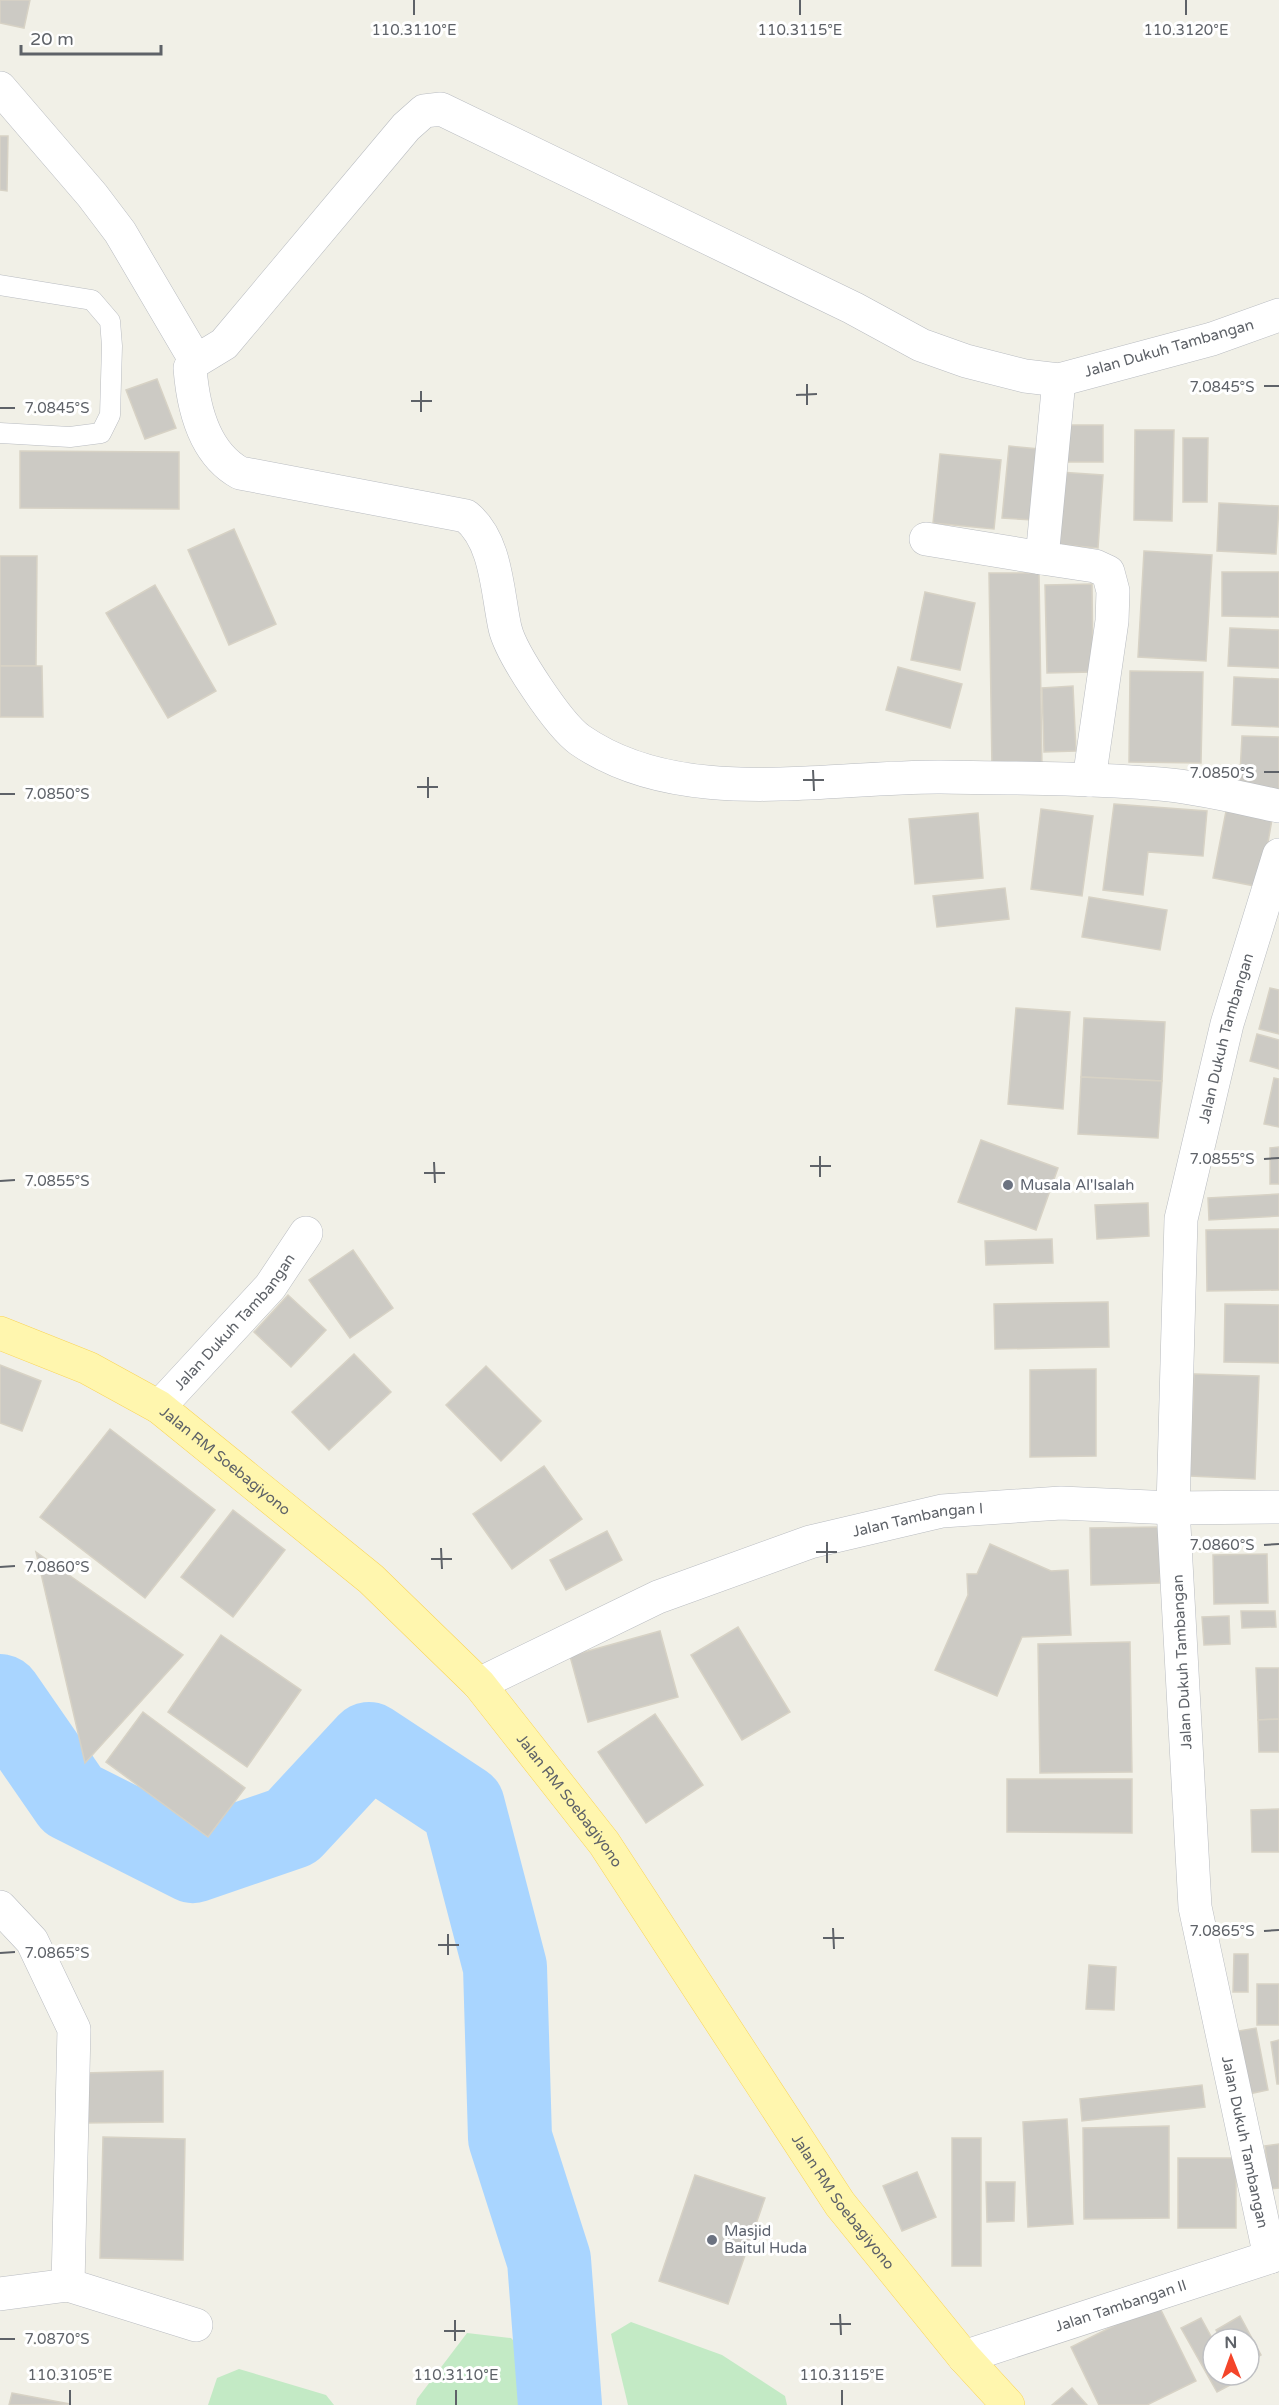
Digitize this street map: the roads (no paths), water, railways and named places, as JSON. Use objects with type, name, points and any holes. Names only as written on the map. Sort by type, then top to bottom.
[{"type":"main road","name":"Jalan RM Soebagiyono","points":[[0,1333],[88,1368],[159,1407],[371,1579],[479,1684],[604,1843],[840,2204],[964,2357],[1008,2405]]},
{"type":"street","points":[[0,88],[120,232],[196,361]]},
{"type":"street","points":[[1042,558],[1059,380],[1025,376],[966,362],[921,345],[853,308],[441,109],[424,111],[406,127],[224,344],[196,361],[190,368],[191,381],[207,440],[213,452],[226,465],[240,473],[466,516],[476,524],[484,537],[500,591],[505,630],[528,677],[579,739],[630,765],[675,777],[733,783],[804,784],[938,777],[1162,784],[1279,806]]},
{"type":"street","name":"Jalan Dukuh Tambangan","points":[[1059,380],[1212,339],[1279,315]]},
{"type":"street","points":[[927,539],[1095,566],[1108,572],[1113,591],[1112,621],[1089,780]]},
{"type":"street","name":"Jalan Dukuh Tambangan","points":[[1274,2256],[1195,1907],[1173,1508],[1181,1219],[1227,1024],[1279,855]]},
{"type":"street","name":"Jalan Dukuh Tambangan","points":[[159,1407],[270,1287],[306,1233]]},
{"type":"street","name":"Jalan Tambangan I","points":[[479,1684],[658,1597],[810,1542],[942,1511],[1060,1503],[1173,1508],[1279,1507]]},
{"type":"street","points":[[0,1907],[32,1941],[74,2029],[68,2285]]},
{"type":"street","name":"Jalan Tambangan II","points":[[964,2357],[1274,2256]]},
{"type":"street","points":[[0,2297],[68,2285],[196,2325]]},
{"type":"lane","points":[[0,285],[92,300],[110,321],[112,346],[110,415],[101,433],[70,436],[0,433]]},
{"type":"waterway","points":[[0,1696],[72,1800],[193,1861],[292,1827],[369,1744],[463,1806],[505,1967],[510,2138],[549,2260],[560,2405]]},
{"type":"place","name":"Musala Al'Isalah","points":[[1008,1185]]},
{"type":"place","name":"Masjid Baitul Huda","points":[[712,2240]]}]
